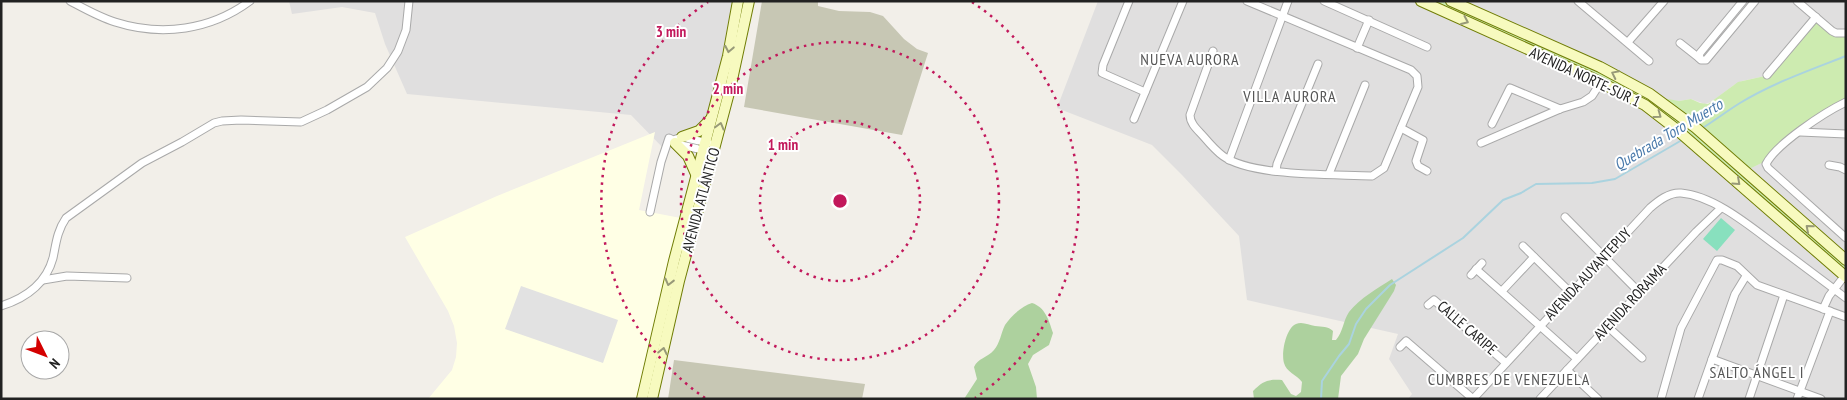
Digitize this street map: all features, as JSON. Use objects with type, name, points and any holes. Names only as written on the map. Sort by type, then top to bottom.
[{"type":"main road","name":"AVENIDA ATLÁNTICO","points":[[642,399],[696,174],[709,148],[712,118],[728,56],[738,1]]},
{"type":"main road","name":"AVENIDA ATLÁNTICO","points":[[652,399],[709,148],[730,89],[749,1]]},
{"type":"main road","name":"AVENIDA NORTE-SUR 1","points":[[1420,1],[1601,82],[1645,105],[1676,129],[1845,276]]},
{"type":"main road","name":"AVENIDA NORTE-SUR 1","points":[[1451,1],[1626,80],[1662,102],[1709,140],[1846,260]]},
{"type":"main road","points":[[696,174],[688,156],[677,140],[699,131],[712,118]]},
{"type":"street","points":[[70,1],[94,14],[116,22],[138,27],[170,29],[184,29],[208,24],[229,15],[250,1]]},
{"type":"street","points":[[1,306],[35,289],[44,280],[53,257],[59,230],[66,218],[142,163],[222,120],[301,122],[327,110],[372,83],[387,68],[398,51],[406,30],[409,1]]},
{"type":"street","points":[[1129,1],[1103,65],[1102,73],[1145,92]]},
{"type":"street","points":[[1134,119],[1183,1]]},
{"type":"street","points":[[1213,51],[1190,114],[1190,119],[1212,146],[1224,157],[1252,168],[1276,172],[1372,176],[1381,172],[1384,168],[1418,87],[1417,76],[1411,70],[1247,1]]},
{"type":"street","points":[[1229,160],[1288,1]]},
{"type":"street","points":[[1324,1],[1427,47]]},
{"type":"street","points":[[1579,1],[1650,61]]},
{"type":"street","points":[[1628,42],[1664,1]]},
{"type":"street","points":[[1699,58],[1700,53],[1743,1]]},
{"type":"street","points":[[1680,43],[1703,61],[1706,60],[1755,1]]},
{"type":"street","points":[[1797,1],[1836,33],[1846,33]]},
{"type":"street","points":[[1733,13],[1740,19]]},
{"type":"street","points":[[1767,74],[1816,17]]},
{"type":"street","points":[[1357,48],[1369,20]]},
{"type":"street","points":[[1276,172],[1277,164],[1318,64]]},
{"type":"street","points":[[1481,143],[1560,109],[1589,99],[1601,82]]},
{"type":"street","points":[[1329,174],[1365,85]]},
{"type":"street","points":[[1492,124],[1510,88],[1560,109]]},
{"type":"street","points":[[1846,102],[1799,132],[1773,154],[1766,166],[1846,238]]},
{"type":"street","points":[[1401,128],[1424,140],[1416,161],[1418,166],[1427,171]]},
{"type":"street","points":[[1799,132],[1846,134]]},
{"type":"street","points":[[650,212],[661,162],[669,138],[709,148]]},
{"type":"street","points":[[1829,165],[1846,170]]},
{"type":"street","name":"AVENIDA AUYANTEPUY","points":[[1473,399],[1570,292],[1650,208],[1665,197],[1679,193],[1704,200],[1745,223],[1846,298]]},
{"type":"street","name":"AVENIDA RORAIMA","points":[[1540,399],[1639,292],[1721,208]]},
{"type":"street","points":[[1565,217],[1639,292]]},
{"type":"street","points":[[1523,246],[1570,292]]},
{"type":"street","points":[[1502,291],[1534,258]]},
{"type":"street","points":[[1662,399],[1681,328],[1717,260],[1737,266],[1757,285],[1846,317]]},
{"type":"street","points":[[1471,275],[1482,263]]},
{"type":"street","points":[[1476,269],[1577,359]]},
{"type":"street","points":[[44,280],[67,276],[127,278]]},
{"type":"street","points":[[1698,399],[1735,294],[1746,276]]},
{"type":"street","points":[[1799,395],[1834,289],[1845,276]]},
{"type":"street","points":[[1749,399],[1784,295]]},
{"type":"street","name":"CALLE CARIPE","points":[[1428,305],[1434,300],[1506,363]]},
{"type":"street","points":[[1607,326],[1642,358]]},
{"type":"street","points":[[1400,347],[1406,341],[1473,399]]},
{"type":"street","points":[[1712,359],[1756,375],[1799,395],[1820,399]]},
{"type":"street","points":[[1567,370],[1598,399]]},
{"type":"shaded area","points":[[289,1],[738,1],[701,149],[674,145],[665,150],[631,115],[407,94],[385,44],[375,13],[342,7],[292,14]]},
{"type":"shaded area","points":[[762,1],[818,1],[818,6],[839,11],[870,12],[883,16],[904,39],[917,49],[928,53],[902,135],[744,107]]},
{"type":"shaded area","points":[[1098,1],[1421,1],[1632,98],[1846,277],[1846,399],[1408,399],[1412,394],[1389,359],[1398,334],[1247,300],[1239,236],[1182,175],[1152,145],[1057,108]]},
{"type":"shaded area","points":[[1451,1],[1846,1],[1846,33],[1765,76],[1742,81],[1734,85],[1711,102],[1705,104],[1691,99],[1679,101],[1664,100]]},
{"type":"shaded area","points":[[1846,102],[1846,260],[1744,171],[1768,160],[1773,154]]},
{"type":"shaded area","points":[[655,132],[639,210],[686,219],[642,399],[428,399],[452,370],[456,357],[457,343],[454,326],[448,311],[405,237],[497,196]]},
{"type":"shaded area","points":[[521,286],[618,320],[603,363],[505,329]]},
{"type":"shaded area","points":[[674,360],[865,384],[862,399],[668,399]]},
{"type":"green space","points":[[1421,1],[1451,1],[1664,100],[1679,101],[1691,99],[1708,104],[1738,82],[1765,76],[1816,17],[1832,31],[1846,33],[1846,102],[1831,110],[1768,160],[1745,171],[1846,260],[1846,277],[1645,105]]},
{"type":"green space","points":[[1721,218],[1735,230],[1717,251],[1703,239]]},
{"type":"green space","points":[[1392,279],[1396,285],[1394,291],[1364,339],[1358,354],[1341,376],[1338,399],[1254,399],[1253,391],[1269,380],[1282,380],[1291,394],[1296,396],[1301,392],[1302,382],[1287,369],[1283,359],[1285,341],[1292,326],[1301,323],[1327,327],[1333,331],[1332,340],[1336,340],[1347,315],[1353,307]]},
{"type":"green space","points":[[1032,303],[1043,311],[1053,333],[1049,345],[1033,355],[1028,364],[1036,387],[1037,399],[964,399],[977,379],[974,367],[976,364],[994,350],[1010,318]]},
{"type":"waterway","name":"Quebrada Toro Muerto","points":[[1701,129],[1765,89],[1846,56]]},
{"type":"waterway","name":"Quebrada Toro Muerto","points":[[1321,399],[1322,381],[1349,344],[1356,324],[1366,309],[1390,285],[1463,238],[1503,200],[1521,193],[1536,184],[1592,183],[1615,179],[1682,140]]},
{"type":"district","name":"NUEVA AURORA","points":[[1190,59]]},
{"type":"district","name":"VILLA AURORA","points":[[1290,96]]},
{"type":"district","name":"SALTO ÁNGEL I","points":[[1757,372]]},
{"type":"district","name":"CUMBRES DE VENEZUELA","points":[[1509,379]]}]
